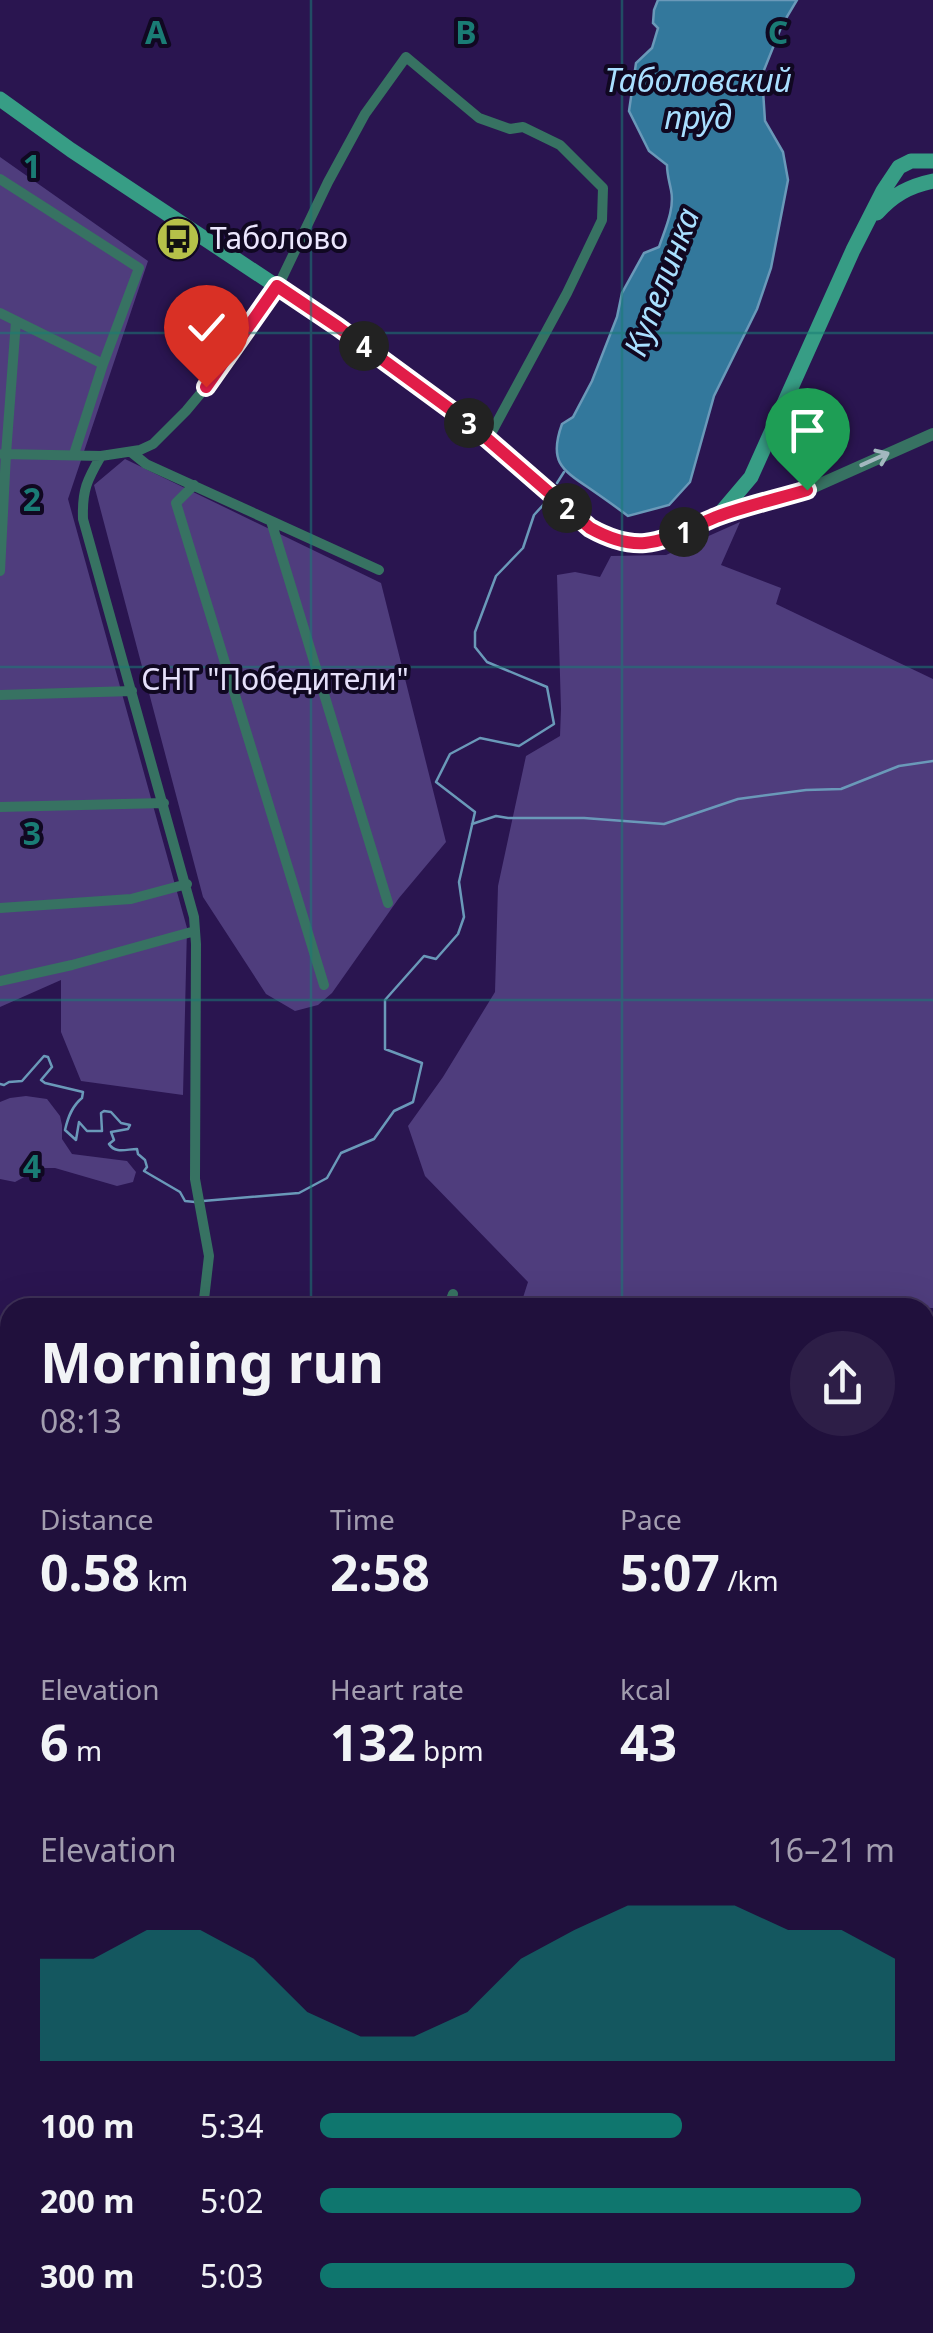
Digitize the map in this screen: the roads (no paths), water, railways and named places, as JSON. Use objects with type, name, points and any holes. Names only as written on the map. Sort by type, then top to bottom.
[{"type":"main road","points":[[0,100],[353,337],[469,423],[590,528],[612,541],[641,544],[674,537],[718,516],[751,477],[854,250],[891,178],[912,161],[928,161],[929,182],[902,190],[892,198],[854,250]]},
{"type":"street","points":[[3,454],[101,456],[153,444],[186,411],[277,286],[365,114],[406,57],[479,118],[510,129],[522,127],[560,145],[604,188],[602,220],[488,440]]},
{"type":"street","points":[[0,180],[139,268],[74,454]]},
{"type":"street","points":[[0,313],[104,364]]},
{"type":"street","points":[[0,571],[3,454],[16,321]]},
{"type":"street","points":[[718,516],[807,490],[933,434]]},
{"type":"street","points":[[130,452],[146,464],[379,570]]},
{"type":"street","points":[[101,456],[86,480],[84,518],[192,904],[196,931],[196,1192],[209,1256],[204,1298]]},
{"type":"street","points":[[194,486],[176,504],[324,984]]},
{"type":"street","points":[[271,520],[388,903]]},
{"type":"street","points":[[0,695],[132,692]]},
{"type":"street","points":[[0,807],[164,803]]},
{"type":"street","points":[[0,908],[132,899],[186,884]]},
{"type":"street","points":[[0,981],[196,931]]},
{"type":"street","points":[[452,1298],[453,1294]]},
{"type":"water","name":"Таболовский пруд","points":[[658,0],[797,0],[782,25],[762,75],[765,121],[783,152],[788,180],[771,268],[757,309],[714,396],[690,482],[669,505],[628,516],[564,469],[557,447],[562,424],[573,417],[592,381],[617,317],[622,293],[644,253],[659,247],[671,212],[667,165],[649,151],[629,111],[636,63],[652,48],[658,28],[653,23]]},
{"type":"waterway","name":"Купелинка","points":[[557,483],[564,472]]},
{"type":"waterway","name":"Купелинка","points":[[203,1201],[299,1193],[327,1178],[341,1153],[374,1139],[394,1111],[413,1102],[422,1063],[385,1049],[385,1000],[424,956],[436,959],[458,934],[464,917],[459,882],[475,812],[436,782],[450,754],[480,738],[519,746],[554,724],[547,687],[487,662],[475,647],[475,632],[496,576],[523,548],[534,515],[544,504]]},
{"type":"waterway","points":[[472,824],[496,816],[664,824],[738,799],[841,789],[899,766],[933,761]]},
{"type":"waterway","name":"Купелинка","points":[[0,1084],[22,1081],[44,1056],[48,1057],[52,1067],[41,1080],[83,1092],[65,1130],[76,1140],[79,1122],[87,1131],[102,1131],[101,1113],[111,1112],[121,1123],[130,1125],[128,1129],[111,1132],[114,1140],[109,1144],[118,1150],[137,1149],[145,1160],[144,1171],[180,1192],[185,1201],[195,1202]]},
{"type":"place","name":"Таболово","points":[[178,239]]},
{"type":"park label","name":"СНТ \"Победители\"","points":[[275,680]]}]
